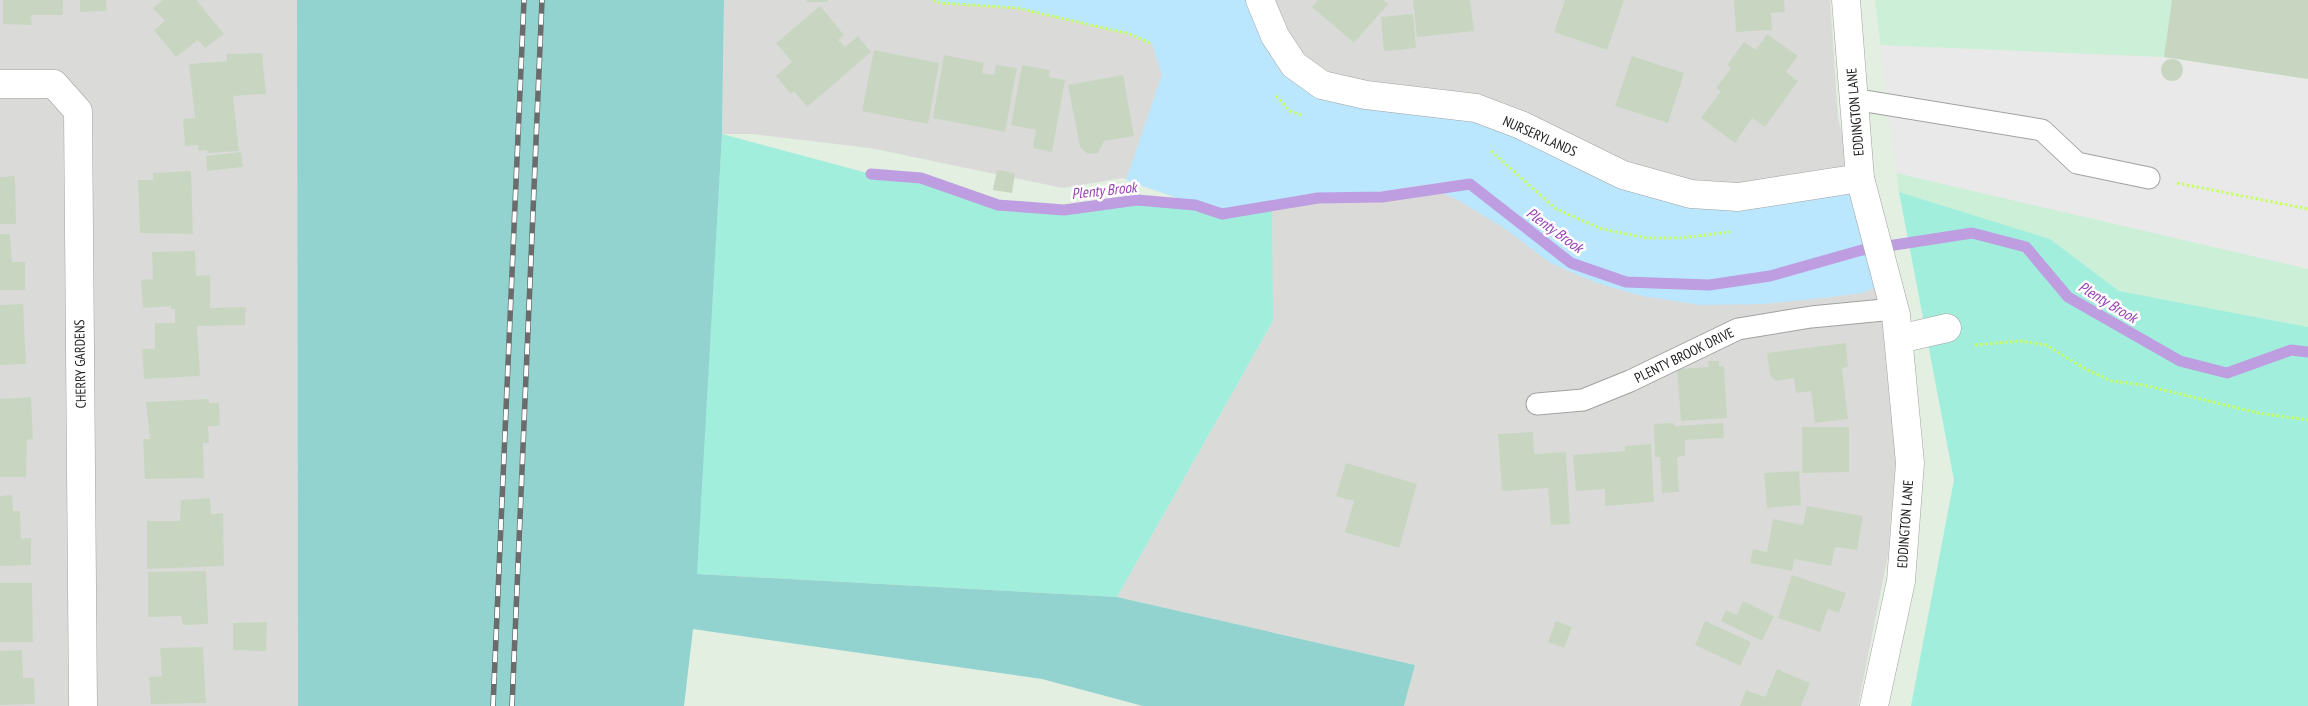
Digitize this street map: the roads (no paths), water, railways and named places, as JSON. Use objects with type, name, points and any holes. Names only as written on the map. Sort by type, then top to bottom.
[{"type":"street","name":"NURSERYLANDS","points":[[1260,0],[1275,36],[1294,65],[1322,85],[1366,95],[1476,108],[1521,125],[1623,175],[1691,194],[1738,197],[1860,178]]},
{"type":"street","name":"EDDINGTON LANE","points":[[1846,0],[1860,178],[1894,309],[1899,339],[1910,463],[1901,581],[1874,706]]},
{"type":"street","name":"CHERRY GARDENS","points":[[0,84],[54,84],[78,111],[83,706]]},
{"type":"street","points":[[1899,339],[1947,328]]},
{"type":"lane","points":[[1853,99],[2042,130],[2077,164],[2149,178]]},
{"type":"lane","name":"PLENTY BROOK DRIVE","points":[[1536,404],[1583,400],[1630,381],[1738,329],[1811,317],[1894,309]]},
{"type":"waterway","name":"Plenty Brook","points":[[871,174],[921,178],[998,205],[1064,210],[1137,200],[1195,205],[1222,214],[1318,198],[1382,197],[1470,184],[1571,263],[1626,282],[1709,285],[1770,276],[1862,250],[1972,233],[2026,247],[2068,297],[2180,361],[2227,373],[2291,350],[2308,352]]},
{"type":"railway","points":[[493,706],[524,0]]},
{"type":"railway","points":[[512,706],[542,0]]}]
